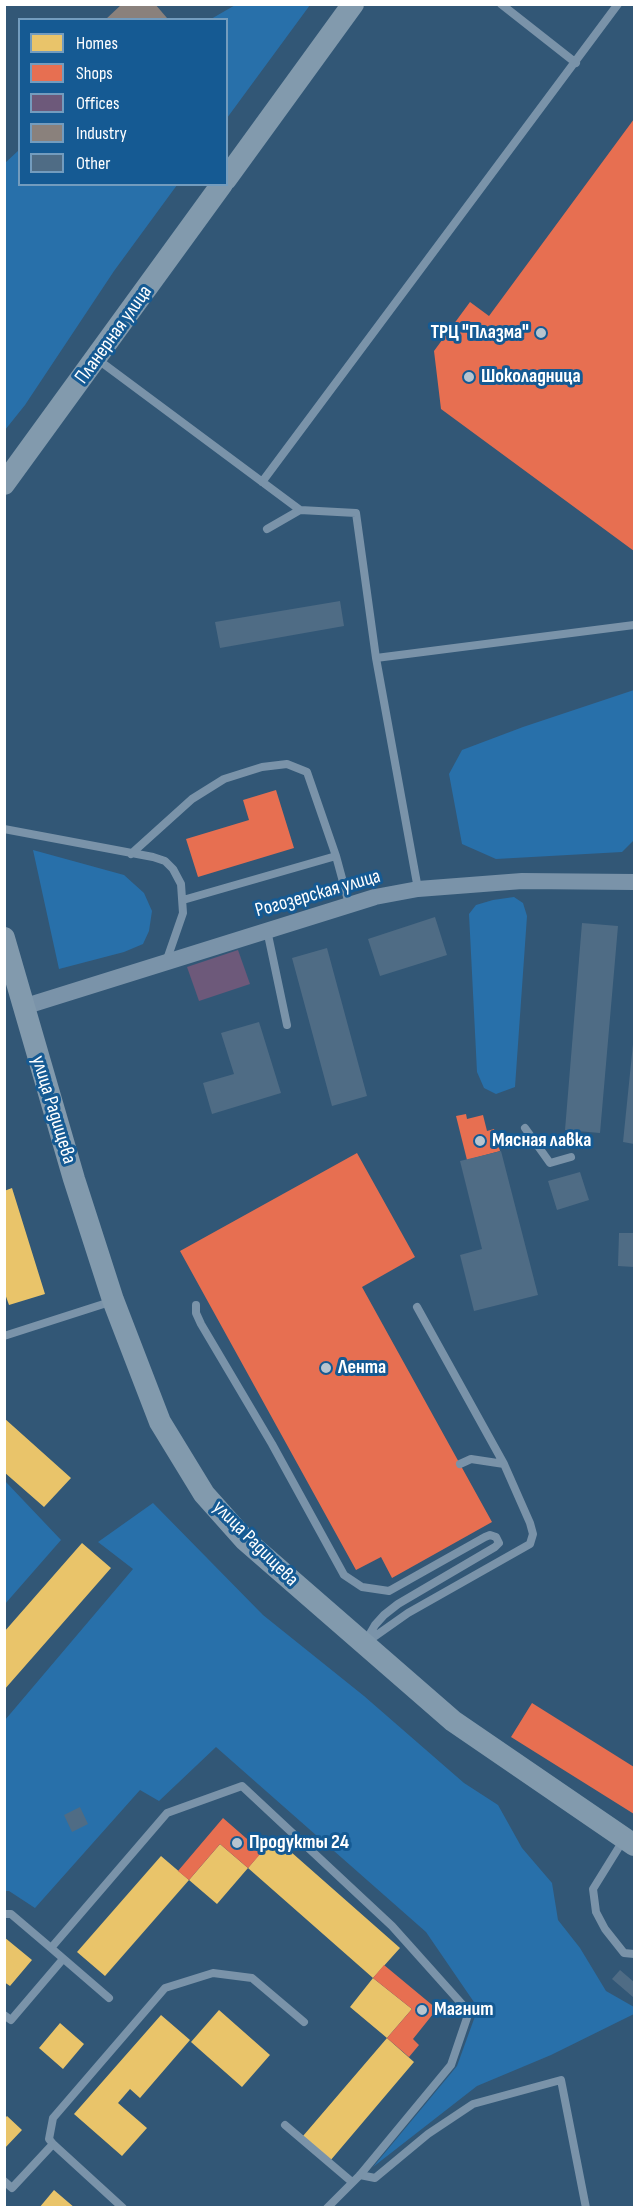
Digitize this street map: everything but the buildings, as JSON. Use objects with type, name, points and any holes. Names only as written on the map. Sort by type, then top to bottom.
[{"type":"street","points":[[228,176],[353,4]]},
{"type":"street","name":"Планерная улица","points":[[4,484],[221,186]]},
{"type":"street","name":"Рогозерская улица","points":[[14,1010],[349,904],[418,889],[522,881],[634,882]]},
{"type":"street","points":[[4,938],[14,1010]]},
{"type":"street","name":"улица Радищева","points":[[14,1010],[74,1179],[113,1300],[160,1422],[204,1494],[245,1540],[453,1721],[629,1842]]},
{"type":"lane","points":[[501,4],[576,63]]},
{"type":"lane","points":[[262,483],[618,4]]},
{"type":"lane","points":[[97,359],[300,510],[356,513],[376,658],[418,889]]},
{"type":"lane","points":[[267,529],[300,510]]},
{"type":"lane","points":[[376,658],[634,625]]},
{"type":"lane","points":[[131,854],[192,799],[224,779],[262,767],[288,764],[307,772],[336,856],[349,904]]},
{"type":"lane","points":[[4,829],[165,861],[173,869],[181,884],[183,900],[183,913],[166,962]]},
{"type":"lane","points":[[183,900],[336,856]]},
{"type":"lane","points":[[267,930],[287,1025]]},
{"type":"lane","points":[[525,1128],[550,1163],[571,1157]]},
{"type":"lane","points":[[4,1336],[113,1300]]},
{"type":"lane","points":[[196,1305],[201,1324],[272,1444],[344,1575],[362,1587],[389,1591],[490,1535],[496,1537],[499,1543],[398,1604],[375,1624],[365,1645]]},
{"type":"lane","points":[[365,1645],[408,1613],[530,1544],[533,1534],[504,1464],[417,1307]]},
{"type":"lane","points":[[460,1464],[471,1459],[504,1464]]},
{"type":"lane","points":[[51,1948],[167,1813],[242,1786],[392,1926],[469,2012],[451,2065],[360,2175],[327,2208]]},
{"type":"lane","points":[[629,1842],[593,1890],[596,1912],[605,1929],[624,1953],[634,1953]]},
{"type":"lane","points":[[4,1914],[11,1914],[109,1998]]},
{"type":"lane","points":[[4,2015],[11,2020],[63,1959]]},
{"type":"lane","points":[[123,2208],[49,2139],[53,2118],[165,1988],[213,1973],[252,1978],[304,2022]]},
{"type":"lane","points":[[360,2175],[375,2178],[428,2134],[473,2104],[561,2080],[586,2208]]},
{"type":"lane","points":[[285,2125],[352,2182]]},
{"type":"lane","points":[[4,2181],[12,2188],[53,2144]]},
{"type":"shaded area","points":[[237,4],[310,5],[228,117],[228,18],[213,18]]},
{"type":"shaded area","points":[[18,151],[18,186],[176,186],[114,271],[25,405],[5,430],[5,163]]},
{"type":"shaded area","points":[[634,690],[634,840],[622,852],[496,859],[462,844],[449,774],[462,750]]},
{"type":"shaded area","points":[[33,850],[124,875],[144,893],[152,911],[149,931],[143,944],[124,952],[59,969]]},
{"type":"shaded area","points":[[514,897],[523,903],[527,916],[515,1087],[496,1094],[484,1088],[477,1072],[469,914],[476,905]]},
{"type":"shaded area","points":[[5,1481],[61,1540],[5,1604]]},
{"type":"shaded area","points":[[153,1503],[263,1615],[364,1696],[464,1783],[498,1805],[522,1848],[552,1883],[558,1920],[580,1948],[606,1991],[634,2007],[634,2014],[551,2055],[477,2086],[373,2167],[457,2066],[478,2008],[426,1932],[216,1747],[159,1801],[140,1790],[35,1908],[9,1891],[5,1891],[5,1720],[133,1569],[98,1542]]},
{"type":"place","name":"ТРЦ \"Плазма\"","points":[[541,333]]},
{"type":"place","name":"Шоколадница","points":[[469,377]]},
{"type":"place","name":"Мясная лавка","points":[[480,1141]]},
{"type":"place","name":"Лента","points":[[326,1368]]},
{"type":"place","name":"Продукты 24","points":[[237,1843]]},
{"type":"place","name":"Магнит","points":[[422,2010]]}]
